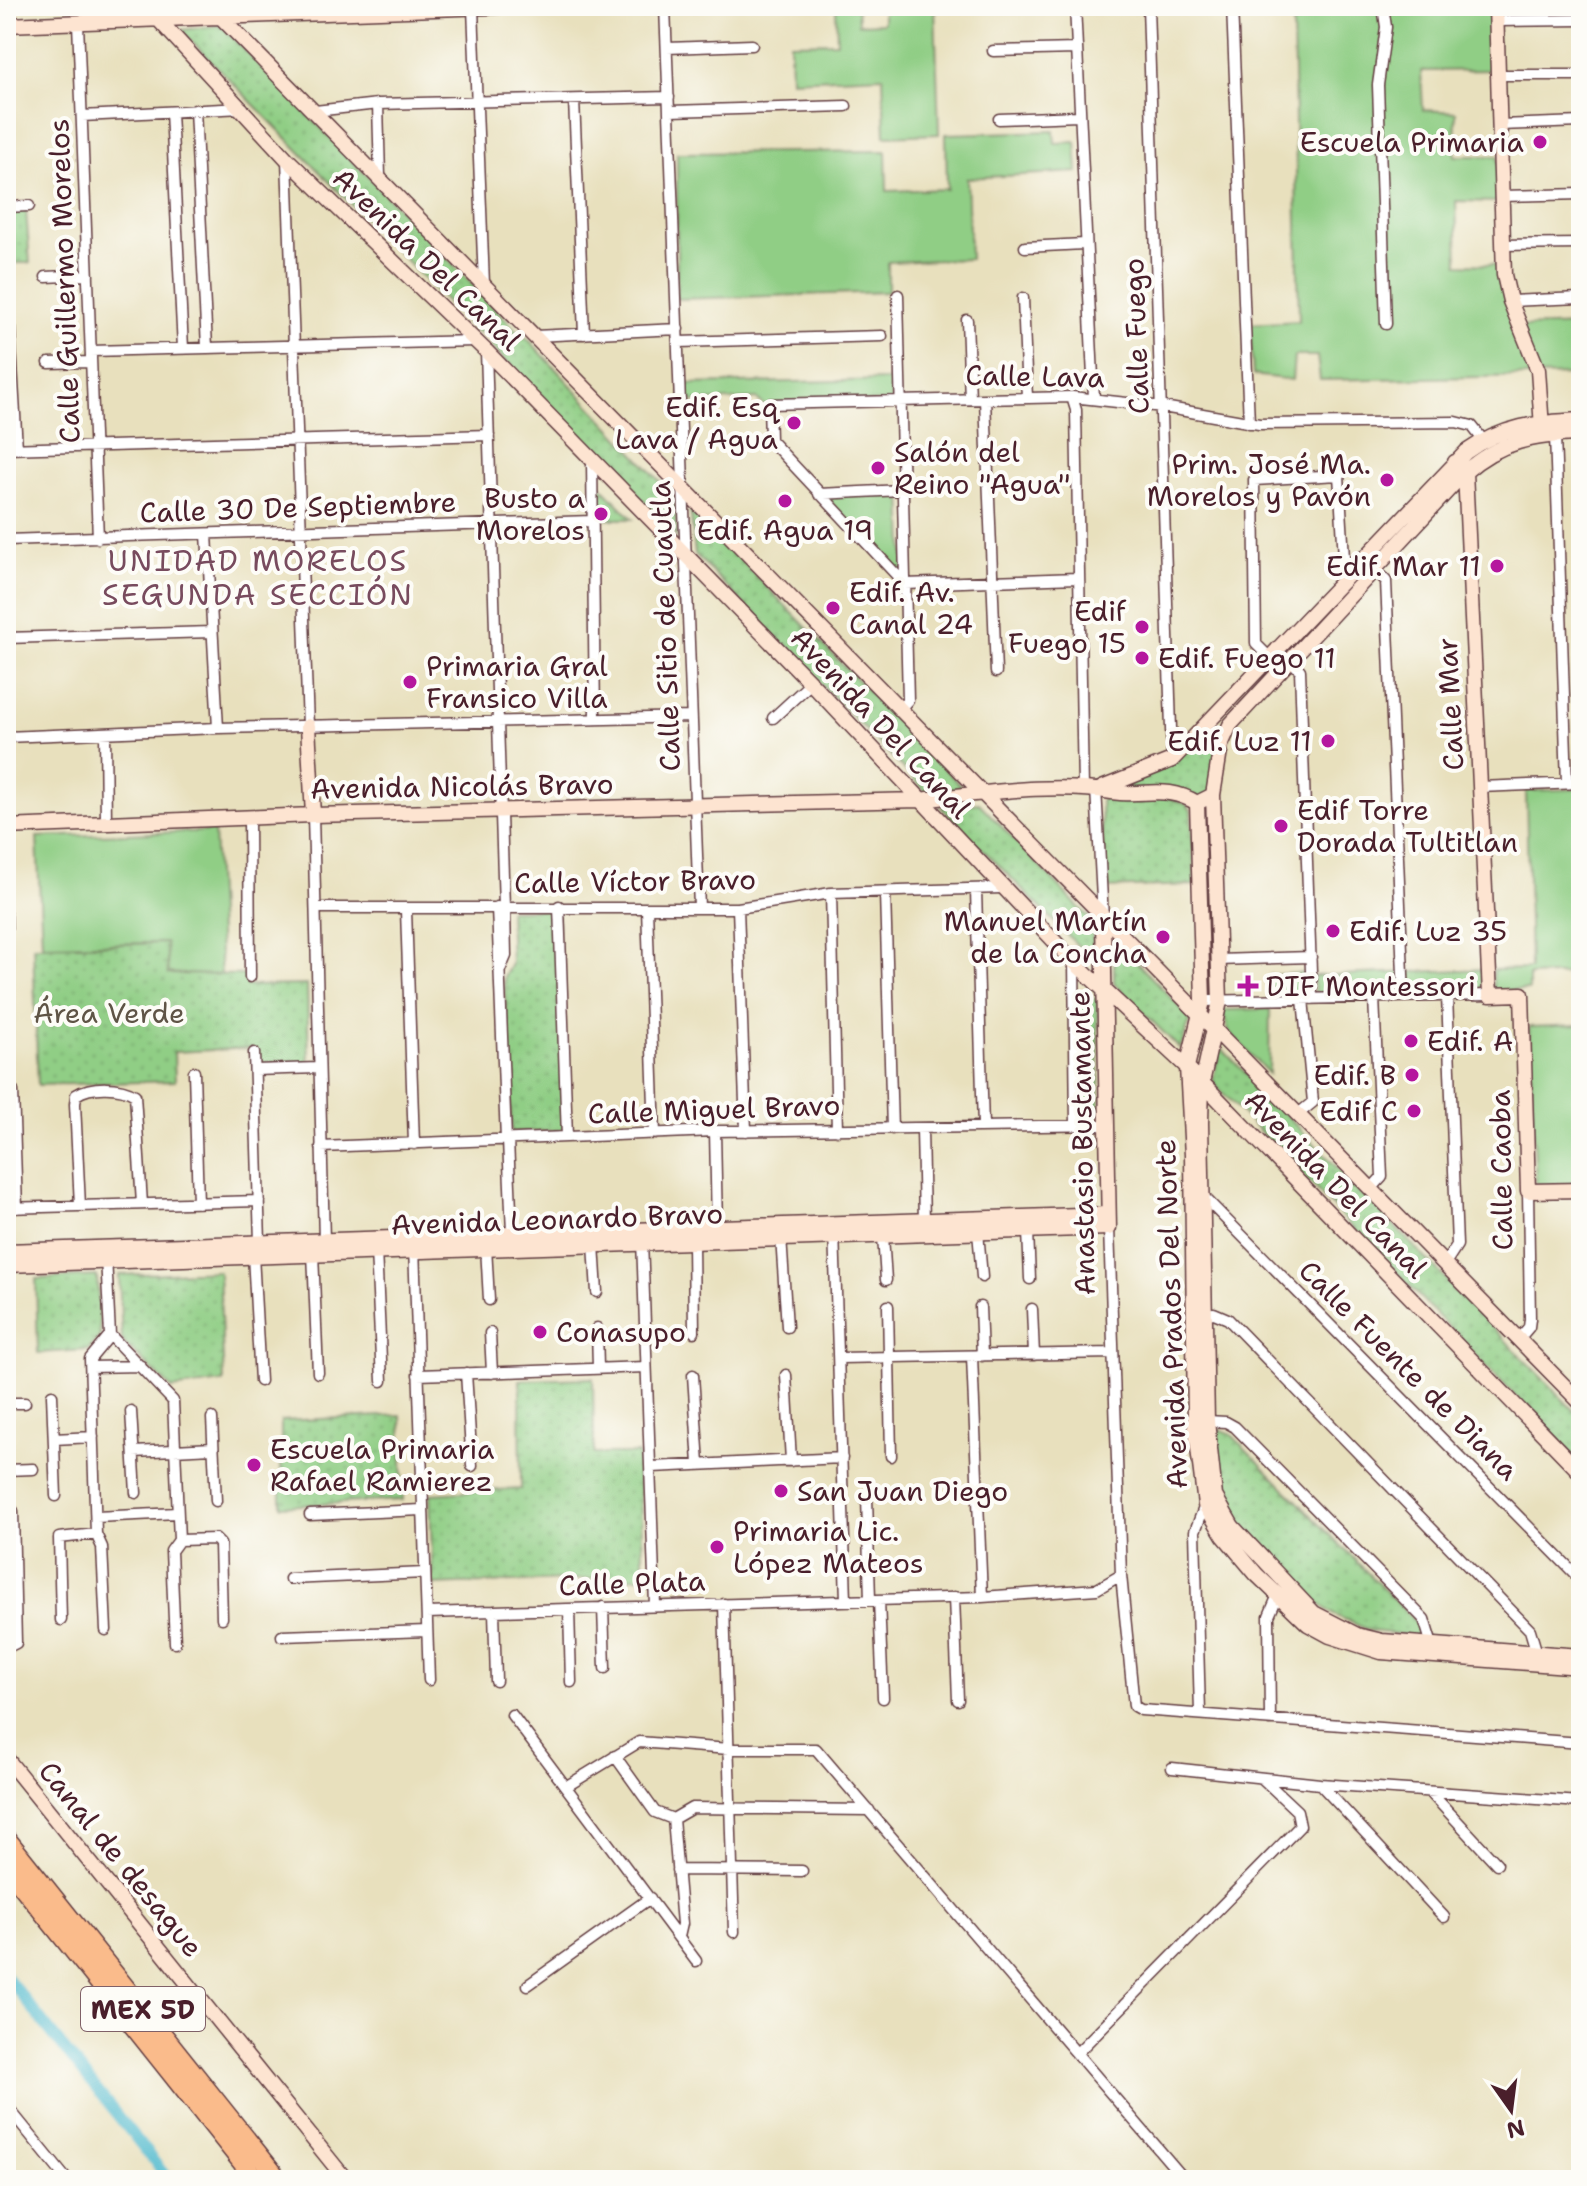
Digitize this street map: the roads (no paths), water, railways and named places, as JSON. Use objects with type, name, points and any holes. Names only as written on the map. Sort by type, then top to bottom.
[{"type":"highway","name":"MEX 5D","points":[[6,1838],[279,2180]]},
{"type":"highway","name":"MEX 5D","points":[[6,1866],[256,2180]]},
{"type":"street","name":"Avenida Del Canal","points":[[146,6],[287,159],[480,346],[811,683],[1074,962],[1187,1067],[1581,1473]]},
{"type":"street","points":[[6,25],[161,20],[215,11],[515,6]]},
{"type":"street","name":"Calle Sitio de Cuautla","points":[[665,6],[699,908]]},
{"type":"street","points":[[1075,6],[1084,244],[1094,398]]},
{"type":"street","name":"Calle Fuego","points":[[1148,6],[1172,760]]},
{"type":"street","points":[[1232,6],[1249,423]]},
{"type":"street","points":[[1383,6],[1386,27],[1378,85],[1386,324]]},
{"type":"street","points":[[473,8],[484,284]]},
{"type":"street","name":"Avenida Del Canal","points":[[215,11],[984,793],[1103,920],[1202,1008],[1214,1030],[1446,1262],[1581,1403]]},
{"type":"street","points":[[1567,783],[1546,431],[1538,370],[1510,301],[1502,245],[1496,13],[1581,20]]},
{"type":"street","name":"Calle Guillermo Morelos","points":[[78,23],[98,538]]},
{"type":"street","points":[[667,48],[752,45]]},
{"type":"street","points":[[993,51],[1076,49]]},
{"type":"street","points":[[1498,75],[1581,75]]},
{"type":"street","points":[[315,111],[378,104],[669,97]]},
{"type":"street","points":[[574,100],[584,334]]},
{"type":"street","points":[[378,104],[380,177]]},
{"type":"street","points":[[670,111],[846,106]]},
{"type":"street","points":[[82,116],[243,108]]},
{"type":"street","points":[[195,110],[207,347]]},
{"type":"street","points":[[171,112],[183,348]]},
{"type":"street","points":[[999,119],[1078,116]]},
{"type":"street","points":[[1499,125],[1581,122]]},
{"type":"street","points":[[6,130],[7,207],[29,206]]},
{"type":"street","points":[[287,159],[313,815],[324,1240]]},
{"type":"street","points":[[1501,196],[1581,194]]},
{"type":"street","points":[[1025,247],[1084,244]]},
{"type":"street","points":[[1502,245],[1581,244]]},
{"type":"street","points":[[7,262],[12,448],[489,435]]},
{"type":"street","points":[[46,277],[88,275]]},
{"type":"street","points":[[898,295],[908,700],[900,709]]},
{"type":"street","points":[[1023,298],[1027,398]]},
{"type":"street","points":[[1510,301],[1581,298]]},
{"type":"street","points":[[967,320],[970,399]]},
{"type":"street","points":[[535,336],[678,329]]},
{"type":"street","points":[[679,342],[882,336]]},
{"type":"street","points":[[49,363],[91,356],[207,347],[480,346],[489,435],[503,810],[502,907],[506,956],[498,967],[512,1233]]},
{"type":"street","name":"Anastasio Bustamante","points":[[1072,397],[1076,410],[1077,578],[1103,920],[1121,1575],[1134,1706],[1200,1713]]},
{"type":"street","name":"Calle Lava","points":[[819,494],[770,440],[769,404],[1094,398],[1249,423],[1456,422],[1472,426],[1483,440]]},
{"type":"street","points":[[985,399],[996,672]]},
{"type":"street","points":[[1460,467],[1500,447],[1581,420]]},
{"type":"street","points":[[1581,434],[1546,431],[1483,440],[1230,725],[1221,745],[1213,795],[1220,1001],[1202,1083],[1199,1315],[1212,1480],[1220,1510],[1261,1569],[1334,1626],[1382,1641],[1538,1658],[1581,1656]]},
{"type":"street","points":[[592,460],[595,719]]},
{"type":"street","name":"Calle Mar","points":[[1460,467],[1490,995]]},
{"type":"street","points":[[1297,1115],[1313,1102],[1307,999],[1311,957],[1300,670],[1268,657],[1256,644],[1254,480],[1339,475],[1344,558],[1363,572],[1386,581],[1404,997]]},
{"type":"street","points":[[819,494],[902,490]]},
{"type":"street","points":[[819,494],[905,584],[1077,578]]},
{"type":"street","name":"Calle 30 De Septiembre","points":[[6,540],[592,521]]},
{"type":"street","points":[[207,534],[218,728]]},
{"type":"street","points":[[1094,789],[1172,760],[1268,657],[1363,572]]},
{"type":"street","points":[[6,638],[212,632]]},
{"type":"street","points":[[773,718],[811,683]]},
{"type":"street","points":[[1216,713],[1230,725]]},
{"type":"street","points":[[6,737],[218,728],[691,717]]},
{"type":"street","points":[[105,734],[106,823]]},
{"type":"street","points":[[1480,787],[1581,783]]},
{"type":"street","points":[[1094,789],[1179,792],[1197,803],[1213,795]]},
{"type":"street","name":"Avenida Nicolás Bravo","points":[[6,827],[313,815],[919,800],[984,793],[1094,789]]},
{"type":"street","name":"Avenida Prados Del Norte","points":[[1197,803],[1202,1008],[1187,1067],[1199,1315],[1195,1424],[1205,1505],[1224,1536],[1261,1569],[1278,1595],[1308,1624],[1353,1645],[1381,1652],[1538,1658],[1581,1667]]},
{"type":"street","points":[[249,818],[250,977]]},
{"type":"street","name":"Calle Víctor Bravo","points":[[316,908],[738,908],[831,893],[1002,888]]},
{"type":"street","points":[[976,890],[983,1127]]},
{"type":"street","points":[[831,893],[837,1130]]},
{"type":"street","points":[[885,893],[892,1129]]},
{"type":"street","points":[[559,906],[567,1137]]},
{"type":"street","points":[[647,908],[655,1134]]},
{"type":"street","points":[[738,908],[746,1131]]},
{"type":"street","points":[[406,910],[414,1144]]},
{"type":"street","points":[[6,916],[7,967]]},
{"type":"street","points":[[1218,960],[1311,957]]},
{"type":"street","points":[[1074,962],[1076,1125]]},
{"type":"street","name":"Calle Caoba","points":[[1490,995],[1522,994],[1530,1319],[1525,1334],[1518,1340]]},
{"type":"street","points":[[1202,1008],[1220,1001],[1490,995]]},
{"type":"street","points":[[1446,1262],[1457,1245],[1447,996]]},
{"type":"street","points":[[1371,1189],[1382,1177],[1374,997]]},
{"type":"street","points":[[254,1053],[260,1381]]},
{"type":"street","points":[[255,1070],[318,1068]]},
{"type":"street","points":[[194,1072],[198,1203]]},
{"type":"street","points":[[80,1206],[76,1095],[84,1090],[125,1089],[135,1095],[142,1204]]},
{"type":"street","points":[[13,1091],[12,1208],[259,1201]]},
{"type":"street","name":"Calle Miguel Bravo","points":[[321,1147],[715,1131],[1108,1125]]},
{"type":"street","points":[[922,1129],[924,1222]]},
{"type":"street","points":[[715,1131],[717,1228]]},
{"type":"street","points":[[1528,1191],[1581,1190]]},
{"type":"street","name":"Calle Fuente de Diana","points":[[1202,1195],[1581,1580]]},
{"type":"street","name":"Avenida Leonardo Bravo","points":[[257,1249],[313,1253],[376,1250],[414,1242],[512,1233],[642,1236],[693,1241],[781,1237],[924,1222],[1109,1221]]},
{"type":"street","name":"Avenida Leonardo Bravo","points":[[6,1265],[106,1255],[257,1249],[324,1240],[486,1247],[594,1244],[717,1228],[834,1230],[883,1236],[1028,1231],[1109,1221]]},
{"type":"street","points":[[834,1230],[846,1600]]},
{"type":"street","points":[[1028,1231],[1030,1279]]},
{"type":"street","points":[[978,1232],[982,1277]]},
{"type":"street","points":[[642,1236],[655,1605]]},
{"type":"street","points":[[883,1236],[886,1280]]},
{"type":"street","points":[[781,1237],[787,1327]]},
{"type":"street","points":[[693,1241],[694,1332]]},
{"type":"street","points":[[414,1242],[429,1680]]},
{"type":"street","points":[[594,1244],[597,1292]]},
{"type":"street","points":[[486,1247],[489,1300]]},
{"type":"street","points":[[376,1250],[382,1381]]},
{"type":"street","name":"Avenida Leonardo Bravo","points":[[6,1251],[106,1255]]},
{"type":"street","points":[[313,1253],[318,1373]]},
{"type":"street","points":[[106,1255],[110,1335],[170,1395],[179,1540],[171,1551],[175,1643]]},
{"type":"street","points":[[888,1306],[891,1456]]},
{"type":"street","points":[[980,1307],[977,1356],[982,1597]]},
{"type":"street","points":[[1032,1309],[1034,1355]]},
{"type":"street","points":[[1199,1315],[1228,1319],[1530,1630],[1538,1658]]},
{"type":"street","points":[[597,1328],[598,1368]]},
{"type":"street","points":[[490,1333],[492,1373]]},
{"type":"street","points":[[106,1630],[102,1547],[96,1534],[90,1359],[110,1335]]},
{"type":"street","points":[[840,1358],[1113,1353]]},
{"type":"street","points":[[91,1367],[141,1366]]},
{"type":"street","points":[[418,1375],[646,1367]]},
{"type":"street","points":[[466,1373],[472,1466]]},
{"type":"street","points":[[693,1375],[699,1464]]},
{"type":"street","points":[[786,1375],[791,1461]]},
{"type":"street","points":[[52,1395],[56,1496]]},
{"type":"street","points":[[6,1403],[25,1403]]},
{"type":"street","points":[[131,1411],[136,1493]]},
{"type":"street","points":[[212,1418],[216,1501]]},
{"type":"street","points":[[1207,1421],[1226,1422],[1235,1427],[1424,1619],[1432,1645]]},
{"type":"street","points":[[54,1439],[93,1437]]},
{"type":"street","points":[[134,1452],[213,1448]]},
{"type":"street","points":[[652,1467],[842,1458]]},
{"type":"street","points":[[6,1470],[33,1469]]},
{"type":"street","points":[[867,1497],[883,1698]]},
{"type":"street","points":[[1205,1505],[1195,1531],[1200,1713],[1581,1743]]},
{"type":"street","points":[[8,1648],[16,1643],[9,1508]]},
{"type":"street","points":[[310,1515],[422,1510]]},
{"type":"street","points":[[96,1517],[177,1513]]},
{"type":"street","points":[[61,1620],[59,1538],[96,1534]]},
{"type":"street","points":[[179,1540],[215,1539],[220,1544],[222,1618]]},
{"type":"street","points":[[290,1579],[425,1573]]},
{"type":"street","name":"Calle Plata","points":[[427,1613],[982,1597],[1097,1589],[1121,1575]]},
{"type":"street","points":[[1270,1720],[1269,1616],[1278,1595]]},
{"type":"street","points":[[954,1597],[958,1700]]},
{"type":"street","points":[[724,1604],[734,1932]]},
{"type":"street","points":[[603,1607],[605,1668]]},
{"type":"street","points":[[569,1609],[571,1682]]},
{"type":"street","points":[[494,1611],[496,1681]]},
{"type":"street","points":[[282,1636],[427,1631]]},
{"type":"street","points":[[512,1715],[696,1961]]},
{"type":"street","points":[[567,1786],[639,1742],[729,1749],[816,1749],[1185,2180]]},
{"type":"street","points":[[615,1756],[655,1812],[673,1819]]},
{"type":"street","name":"Canal de desague","points":[[6,1758],[346,2180]]},
{"type":"street","points":[[1172,1768],[1320,1784],[1581,1802]]},
{"type":"street","points":[[1077,2053],[1295,1833],[1300,1819],[1297,1811],[1263,1779]]},
{"type":"street","points":[[1320,1784],[1444,1917]]},
{"type":"street","points":[[1430,1792],[1497,1864]]},
{"type":"street","points":[[673,1819],[692,1808],[869,1810]]},
{"type":"street","points":[[673,1819],[679,1937]]},
{"type":"street","points":[[677,1870],[802,1871]]},
{"type":"street","points":[[528,1985],[650,1898]]},
{"type":"street","points":[[6,2105],[67,2180]]},
{"type":"waterway","points":[[6,1976],[169,2180]]},
{"type":"place","name":"Escuela Primaria","points":[[1540,142]]},
{"type":"place","name":"Edif. Esq Lava / Agua","points":[[794,423]]},
{"type":"place","name":"Salón del Reino \"Agua\"","points":[[878,468]]},
{"type":"place","name":"Prim. José Ma. Morelos y Pavón","points":[[1387,480]]},
{"type":"place","name":"Edif. Agua 19","points":[[785,501]]},
{"type":"place","name":"Busto a Morelos","points":[[601,514]]},
{"type":"place","name":"Edif. Mar 11","points":[[1497,566]]},
{"type":"place","name":"Edif. Av. Canal 24","points":[[833,608]]},
{"type":"place","name":"Edif Fuego 15","points":[[1142,627]]},
{"type":"place","name":"Edif. Fuego 11","points":[[1142,658]]},
{"type":"place","name":"Primaria Gral Fransico Villa","points":[[410,682]]},
{"type":"place","name":"Edif. Luz 11","points":[[1328,741]]},
{"type":"place","name":"Edif Torre Dorada Tultitlan","points":[[1281,826]]},
{"type":"place","name":"Edif. Luz 35","points":[[1333,931]]},
{"type":"place","name":"Manuel Martín de la Concha","points":[[1163,937]]},
{"type":"place","name":"DIF Montessori","points":[[1248,986]]},
{"type":"place","name":"Edif. A","points":[[1411,1041]]},
{"type":"place","name":"Edif. B","points":[[1412,1075]]},
{"type":"place","name":"Edif C","points":[[1414,1111]]},
{"type":"place","name":"Conasupo","points":[[540,1332]]},
{"type":"place","name":"Escuela Primaria Rafael Ramierez","points":[[254,1465]]},
{"type":"place","name":"San Juan Diego","points":[[781,1491]]},
{"type":"place","name":"Primaria Lic. López Mateos","points":[[717,1547]]},
{"type":"district","name":"UNIDAD MORELOS SEGUNDA SECCIÓN","points":[[258,577]]},
{"type":"park label","name":"Área Verde","points":[[109,1013]]}]
